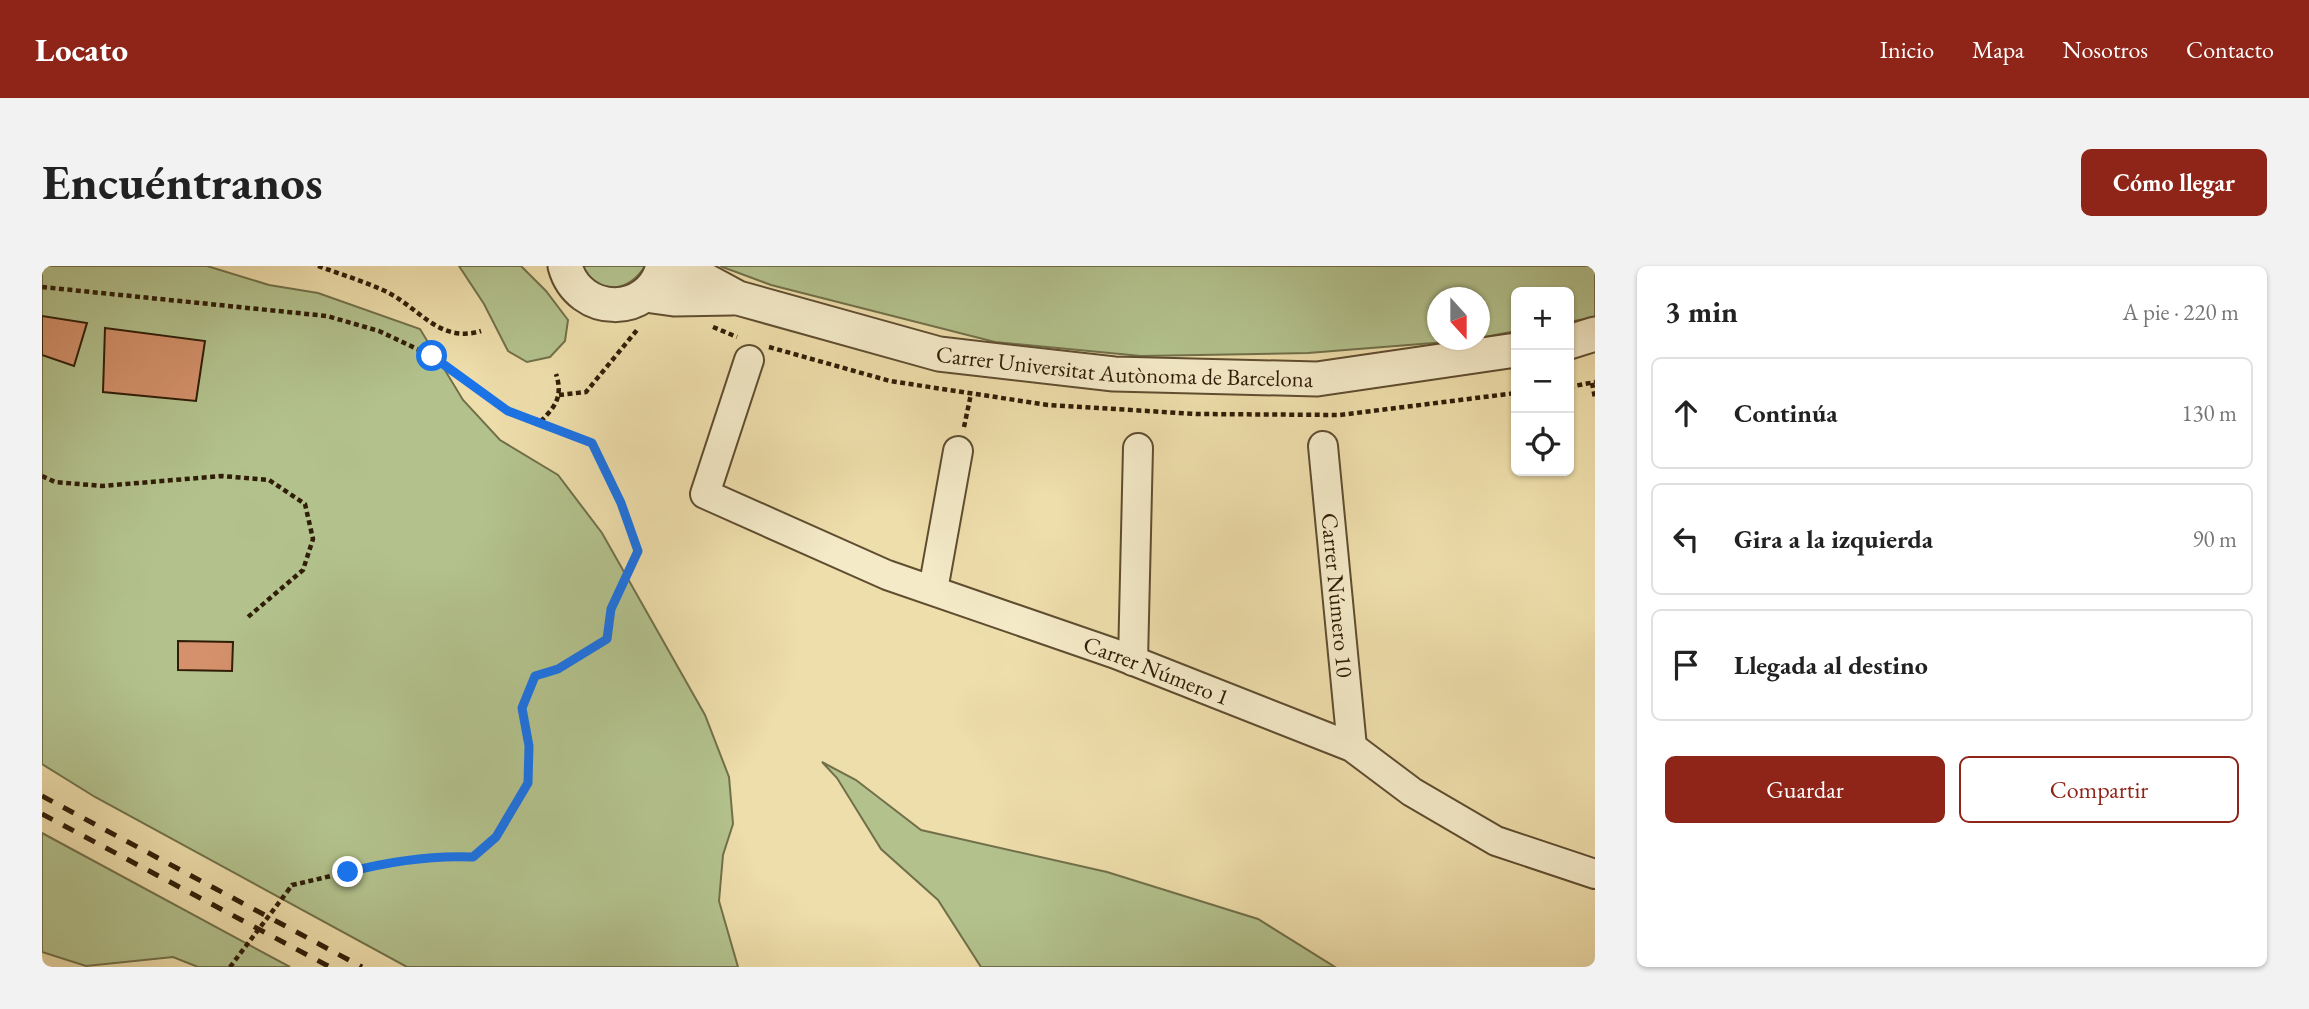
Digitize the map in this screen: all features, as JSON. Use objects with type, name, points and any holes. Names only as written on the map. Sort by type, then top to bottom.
[{"type":"street","points":[[563,269],[579,292],[602,304],[645,309],[663,266]]},
{"type":"street","name":"Carrer Universitat Autònoma de Barcelona","points":[[679,266],[738,298],[939,354],[1114,374],[1317,379],[1511,351]]},
{"type":"street","name":"Carrer Universitat Autònoma de Barcelona","points":[[645,309],[674,299],[738,298]]},
{"type":"street","points":[[1574,340],[1595,334]]},
{"type":"street","name":"Carrer Número 1","points":[[749,360],[705,494],[887,575],[1133,661],[1352,747],[1412,792],[1496,841],[1595,874]]},
{"type":"street","name":"Carrer Número 10","points":[[1323,446],[1352,747]]},
{"type":"street","points":[[1133,661],[1138,448]]},
{"type":"street","points":[[933,590],[958,451]]},
{"type":"path","points":[[318,266],[387,292],[447,331],[464,336],[481,331]]},
{"type":"path","points":[[42,286],[327,316],[379,331],[432,356],[508,411],[592,443],[621,503],[638,551],[611,609],[607,639],[558,669],[535,676],[522,708],[529,746],[528,783],[496,837],[473,857],[453,856],[371,866],[292,885],[230,967]]},
{"type":"path","points":[[559,395],[586,392],[645,309]]},
{"type":"path","points":[[540,421],[557,405],[559,395],[556,374]]},
{"type":"path","points":[[1574,386],[1594,382],[1595,398]]},
{"type":"path","points":[[958,451],[971,394]]},
{"type":"path","points":[[42,477],[55,482],[102,486],[222,476],[269,480],[305,503],[313,539],[303,570],[248,617]]},
{"type":"green space","points":[[42,266],[207,266],[269,285],[318,293],[420,329],[463,400],[500,440],[558,475],[602,533],[705,715],[729,777],[733,824],[723,855],[719,901],[738,967],[407,967],[95,797],[42,764]]},
{"type":"green space","points":[[459,266],[521,266],[546,291],[568,320],[565,341],[550,357],[527,362],[508,351],[484,304]]},
{"type":"green space","points":[[581,266],[645,266],[631,281],[613,288],[595,283]]},
{"type":"green space","points":[[720,266],[1595,266],[1595,317],[1574,321],[1574,287],[1511,287],[1511,332],[1490,336],[1490,287],[1427,287],[1427,344],[1308,353],[1141,356],[995,342],[771,285]]},
{"type":"green space","points":[[822,762],[856,780],[921,830],[1107,872],[1258,919],[1335,967],[981,967],[938,900],[881,849],[837,778]]},
{"type":"green space","points":[[42,833],[290,967],[198,967],[173,957],[86,966],[42,952]]},
{"type":"building","points":[[42,316],[87,323],[74,366],[42,355]]},
{"type":"building","points":[[105,328],[205,341],[196,401],[103,392]]},
{"type":"building","points":[[178,641],[233,642],[232,671],[178,670]]},
{"type":"railway","points":[[42,796],[362,967]]},
{"type":"railway","points":[[42,814],[330,967]]},
{"type":"route","points":[[348,872],[371,866],[453,856],[473,857],[496,837],[528,783],[529,746],[522,708],[535,676],[558,669],[607,639],[611,609],[638,551],[621,503],[592,443],[508,411],[432,356]]}]
